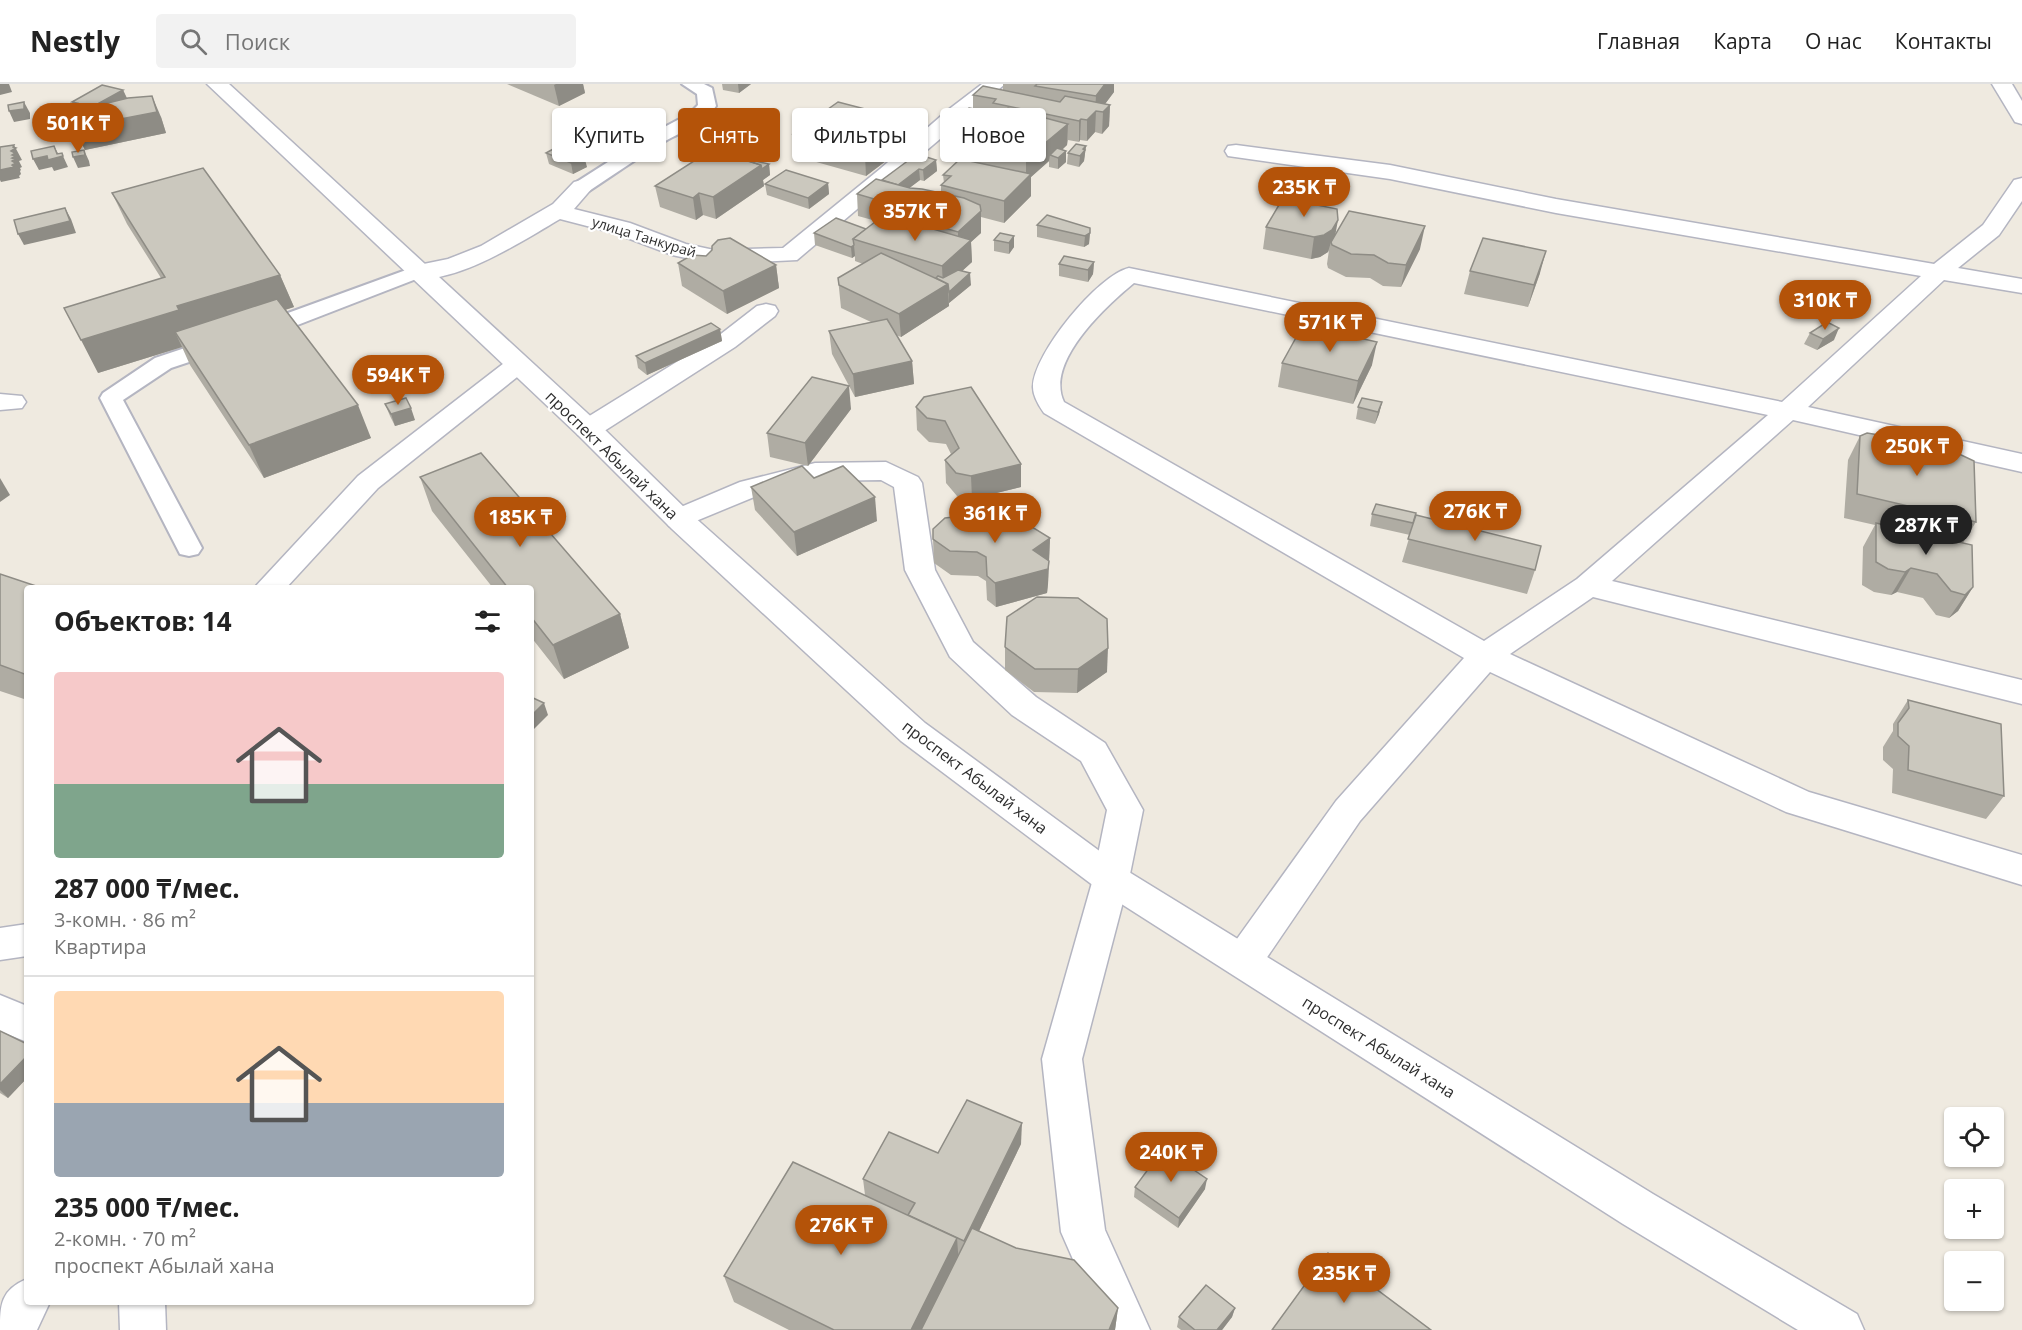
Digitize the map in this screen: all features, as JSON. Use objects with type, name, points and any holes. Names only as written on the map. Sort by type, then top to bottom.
[{"type":"street","name":"проспект Абылай хана","points":[[217,84],[588,429],[679,519],[913,732],[1111,879],[1638,1209],[1841,1330]]},
{"type":"street","name":"улица Танкурай","points":[[557,211],[622,228],[680,250],[714,257],[789,255],[888,174],[955,114],[995,84]]},
{"type":"street","points":[[2002,84],[2022,118]]},
{"type":"street","points":[[1236,151],[1390,172],[1556,206],[2022,286]]},
{"type":"street","points":[[1243,961],[1348,811],[1485,656],[1588,586],[1788,411],[1940,271],[1991,230],[2022,185]]},
{"type":"street","points":[[417,272],[454,265],[489,251],[557,211],[582,187]]},
{"type":"street","points":[[2022,463],[1788,411],[1129,275],[1108,292],[1059,351],[1046,387],[1053,407],[1485,656],[1798,802],[2022,870]]},
{"type":"street","points":[[588,429],[717,348],[766,311]]},
{"type":"street","points":[[272,585],[368,482],[517,365]]},
{"type":"street","points":[[679,519],[750,488],[814,472],[886,471],[908,483],[920,570],[961,649],[1024,706],[1093,752],[1125,810],[1111,879],[1062,1059],[1083,1232],[1127,1330]]},
{"type":"street","points":[[1588,586],[2022,692]]},
{"type":"street","points":[[0,944],[24,940]]},
{"type":"street","points":[[0,1012],[24,1024]]},
{"type":"street","points":[[12,1330],[25,1305]]},
{"type":"street","points":[[142,1305],[143,1330]]},
{"type":"lane","points":[[582,187],[661,136],[695,118],[707,106],[706,92],[691,84]]},
{"type":"lane","points":[[189,548],[111,398],[163,363],[274,326],[417,272]]},
{"type":"building","points":[[1037,84],[1105,84],[1096,96],[1035,86]]},
{"type":"building","points":[[102,85],[123,90],[94,106],[88,105],[78,110],[68,108],[77,103],[72,102]]},
{"type":"building","points":[[983,86],[1060,102],[1065,96],[1110,105],[1103,112],[1096,111],[1087,120],[1079,121],[1046,114],[1046,108],[1017,108],[993,103],[996,99],[973,95]]},
{"type":"building","points":[[152,96],[157,112],[74,128],[71,112],[128,98]]},
{"type":"building","points":[[24,102],[24,109],[9,111],[8,105]]},
{"type":"building","points":[[838,102],[861,108],[830,108]]},
{"type":"building","points":[[1046,118],[1068,124],[1046,142]]},
{"type":"building","points":[[1076,144],[1086,146],[1080,156],[1068,153]]},
{"type":"building","points":[[14,145],[13,147],[16,148],[11,151],[15,153],[12,155],[16,156],[12,158],[15,159],[12,161],[15,163],[12,165],[14,167],[0,170],[0,147]]},
{"type":"building","points":[[54,146],[57,154],[62,153],[63,156],[48,160],[47,156],[33,159],[31,151]]},
{"type":"building","points":[[1057,148],[1066,151],[1058,158],[1050,155]]},
{"type":"building","points":[[84,150],[85,155],[73,157],[72,152]]},
{"type":"building","points":[[928,157],[936,160],[923,170],[919,169],[898,185],[882,180],[906,162],[928,162]]},
{"type":"building","points":[[692,162],[751,162],[761,165],[713,197],[699,193],[693,198],[655,186]]},
{"type":"building","points":[[752,162],[769,164],[762,169],[761,165]]},
{"type":"building","points":[[957,162],[974,162],[1031,174],[1004,201],[941,185],[951,176],[943,175]]},
{"type":"building","points":[[203,168],[280,275],[177,306],[179,310],[81,340],[64,308],[165,277],[112,193]]},
{"type":"building","points":[[786,170],[828,183],[808,198],[765,184]]},
{"type":"building","points":[[876,179],[964,198],[980,205],[981,211],[958,232],[886,211],[895,205],[857,194]]},
{"type":"building","points":[[1283,198],[1337,209],[1338,220],[1332,230],[1314,237],[1266,227]]},
{"type":"building","points":[[65,208],[70,221],[18,234],[14,220]]},
{"type":"building","points":[[1349,211],[1425,226],[1406,265],[1388,263],[1374,255],[1351,254],[1332,245],[1331,242]]},
{"type":"building","points":[[1047,215],[1090,228],[1090,233],[1085,236],[1037,225]]},
{"type":"building","points":[[836,218],[866,229],[853,239],[854,245],[851,247],[814,233]]},
{"type":"building","points":[[875,222],[901,229],[909,222],[971,240],[942,266],[853,239]]},
{"type":"building","points":[[1000,233],[1014,236],[1009,243],[994,240]]},
{"type":"building","points":[[730,238],[776,265],[723,291],[678,263],[692,255],[706,256],[718,240]]},
{"type":"building","points":[[1483,238],[1546,251],[1534,285],[1470,271]]},
{"type":"building","points":[[881,253],[948,284],[899,314],[839,285],[838,278]]},
{"type":"building","points":[[1064,256],[1094,262],[1088,270],[1059,264]]},
{"type":"building","points":[[958,270],[970,273],[949,292],[948,284],[936,278],[938,276],[943,278]]},
{"type":"building","points":[[277,299],[358,405],[249,445],[175,332]]},
{"type":"building","points":[[887,319],[912,361],[853,374],[829,331]]},
{"type":"building","points":[[1827,322],[1839,328],[1823,339],[1810,333]]},
{"type":"building","points":[[711,323],[720,329],[645,363],[636,356]]},
{"type":"building","points":[[1303,325],[1377,342],[1358,381],[1282,363]]},
{"type":"building","points":[[812,377],[849,386],[805,443],[767,433]]},
{"type":"building","points":[[971,387],[1021,464],[971,476],[956,473],[945,460],[959,448],[945,421],[927,418],[916,407],[924,397]]},
{"type":"building","points":[[406,398],[411,408],[391,414],[385,404]]},
{"type":"building","points":[[1362,398],[1382,402],[1378,412],[1358,407]]},
{"type":"building","points":[[1867,433],[1897,438],[1902,443],[1929,450],[1934,448],[1957,453],[1974,461],[1976,522],[1857,494],[1860,436]]},
{"type":"building","points":[[481,453],[620,614],[553,645],[534,621],[534,585],[506,585],[420,477]]},
{"type":"building","points":[[802,466],[814,478],[843,466],[875,497],[794,532],[751,487]]},
{"type":"building","points":[[1376,504],[1416,513],[1413,523],[1372,514]]},
{"type":"building","points":[[980,514],[996,524],[1011,514],[1050,538],[1033,550],[1049,561],[1048,569],[995,583],[987,576],[986,557],[977,552],[950,551],[933,539],[933,529],[945,518]]},
{"type":"building","points":[[1416,515],[1541,546],[1535,570],[1408,539]]},
{"type":"building","points":[[1876,523],[1972,545],[1973,587],[1965,595],[1951,591],[1937,574],[1911,568],[1905,572],[1888,569],[1876,562]]},
{"type":"building","points":[[0,574],[33,585],[24,585],[24,674],[0,665]]},
{"type":"building","points":[[1037,597],[1078,598],[1107,619],[1108,648],[1078,669],[1035,669],[1005,647],[1007,617]]},
{"type":"building","points":[[534,698],[544,703],[534,713]]},
{"type":"building","points":[[1908,700],[2001,724],[2004,796],[1908,770],[1909,746],[1898,736],[1898,723],[1909,708]]},
{"type":"building","points":[[0,1031],[24,1043],[24,1059],[0,1084]]},
{"type":"building","points":[[967,1100],[1022,1123],[964,1241],[908,1215],[915,1203],[863,1179],[889,1132],[938,1153]]},
{"type":"building","points":[[1163,1149],[1207,1179],[1179,1218],[1135,1187]]},
{"type":"building","points":[[793,1162],[957,1238],[911,1330],[834,1330],[724,1276]]},
{"type":"building","points":[[972,1228],[1016,1248],[1074,1260],[1118,1308],[1109,1330],[921,1330]]},
{"type":"building","points":[[1328,1253],[1431,1330],[1272,1330]]},
{"type":"building","points":[[1206,1285],[1235,1308],[1217,1330],[1195,1330],[1179,1317]]}]
